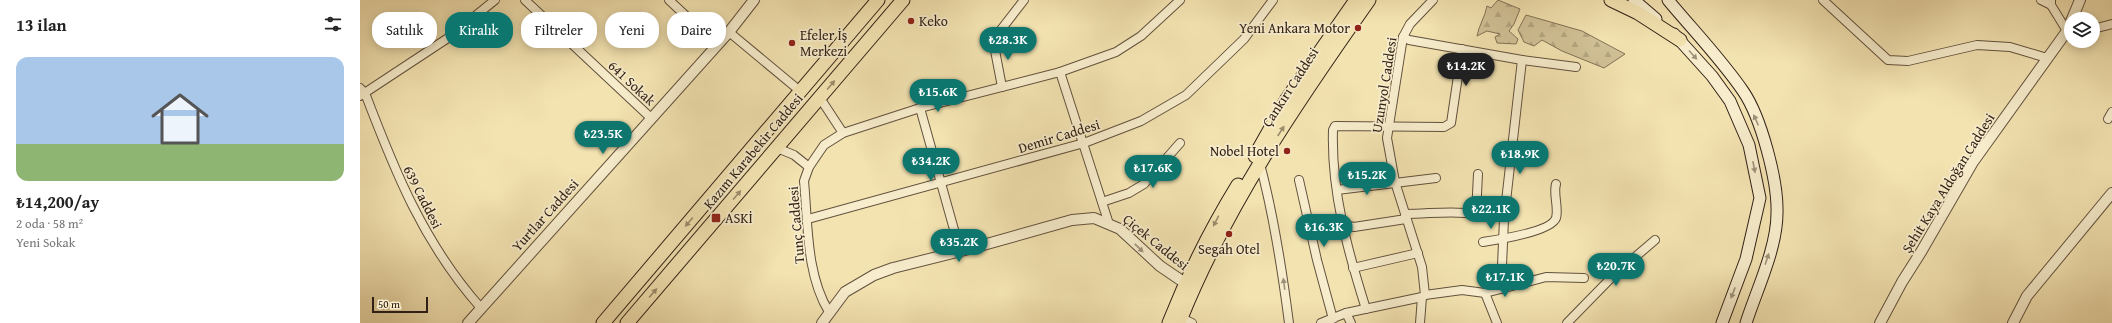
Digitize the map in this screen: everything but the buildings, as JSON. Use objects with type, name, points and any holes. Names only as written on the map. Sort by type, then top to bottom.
[{"type":"main road","name":"Kazım Karabekir Caddesi","points":[[603,323],[878,0]]},
{"type":"main road","name":"Kazım Karabekir Caddesi","points":[[627,323],[903,0]]},
{"type":"main road","name":"Çankırı Caddesi","points":[[1180,322],[1206,261],[1260,164],[1308,86],[1369,0]]},
{"type":"main road","points":[[1611,0],[1638,13],[1680,40]]},
{"type":"main road","points":[[1634,0],[1680,40],[1712,76],[1730,101],[1749,145],[1760,198],[1746,259],[1722,323]]},
{"type":"main road","points":[[1668,0],[1744,92],[1762,131],[1774,173],[1777,213],[1773,242],[1746,323]]},
{"type":"main road","name":"Çankırı Caddesi","points":[[1180,322],[1185,283],[1219,215],[1287,99],[1354,1]]},
{"type":"street","points":[[362,92],[448,38],[495,0]]},
{"type":"street","name":"641 Sokak","points":[[525,0],[651,118]]},
{"type":"street","points":[[669,0],[682,12]]},
{"type":"street","name":"Yurtlar Caddesi","points":[[726,35],[754,0]]},
{"type":"street","points":[[1002,87],[993,40],[1024,0]]},
{"type":"street","name":"Tunç Caddesi","points":[[829,312],[814,278],[804,181],[808,167],[824,145],[843,133],[920,108],[1060,72],[1116,52],[1141,36],[1180,0]]},
{"type":"street","name":"Demir Caddesi","points":[[808,219],[941,184],[1084,143],[1141,121],[1186,95],[1244,39],[1273,0]]},
{"type":"street","name":"Uzunyol Caddesi","points":[[1420,323],[1424,296],[1422,267],[1395,182],[1387,138],[1403,37],[1410,24],[1433,0]]},
{"type":"street","points":[[1823,0],[1888,60],[1908,61],[1977,45],[2010,47],[2047,58]]},
{"type":"street","points":[[2041,0],[2051,3],[2064,23]]},
{"type":"street","name":"Şehit Kaya Aldoğan Caddesi","points":[[2075,12],[2080,0]]},
{"type":"street","points":[[2100,27],[2112,24]]},
{"type":"street","points":[[729,32],[800,91]]},
{"type":"street","points":[[1403,37],[1409,40],[1576,68]]},
{"type":"street","name":"Şehit Kaya Aldoğan Caddesi","points":[[1880,323],[1902,282],[1973,162],[2047,58],[2064,37]]},
{"type":"street","name":"Yurtlar Caddesi","points":[[468,323],[714,48]]},
{"type":"street","points":[[1366,309],[1353,268],[1343,224],[1337,190],[1332,138],[1333,130],[1335,126],[1389,127],[1396,125],[1444,127],[1451,123],[1462,49]]},
{"type":"street","points":[[1502,289],[1504,238],[1514,126],[1522,60]]},
{"type":"street","points":[[1060,72],[1109,224]]},
{"type":"street","name":"639 Caddesi","points":[[362,92],[389,157],[414,211],[435,248],[458,283],[481,308]]},
{"type":"street","points":[[820,98],[843,133]]},
{"type":"street","points":[[920,108],[960,251]]},
{"type":"street","points":[[1102,202],[1129,193],[1144,184],[1180,143]]},
{"type":"street","points":[[777,148],[794,155],[808,167]]},
{"type":"street","points":[[1260,164],[1266,182],[1274,225],[1289,323]]},
{"type":"street","points":[[1343,224],[1354,227],[1405,216],[1448,212],[1476,214],[1478,174]]},
{"type":"street","points":[[1337,190],[1436,178]]},
{"type":"street","points":[[1299,180],[1317,260],[1334,319]]},
{"type":"street","points":[[1483,242],[1535,231],[1552,223],[1556,218],[1556,184]]},
{"type":"street","points":[[2013,323],[2027,296],[2112,193]]},
{"type":"street","name":"Çiçek Caddesi","points":[[822,323],[845,292],[874,275],[900,266],[1072,220],[1094,218],[1120,229],[1160,266],[1185,283]]},
{"type":"street","points":[[1568,323],[1613,276],[1655,240]]},
{"type":"street","points":[[1353,268],[1418,253]]},
{"type":"street","points":[[1321,323],[1346,314],[1424,296],[1462,290],[1485,293],[1546,277],[1584,278]]},
{"type":"street","points":[[1485,293],[1497,323]]},
{"type":"street","points":[[1346,314],[1351,323]]},
{"type":"green space","points":[[1498,0],[1520,9],[1514,24],[1509,31],[1518,39],[1516,44],[1497,43],[1495,37],[1500,34],[1487,31],[1477,36],[1487,6],[1491,8]]},
{"type":"green space","points":[[1526,15],[1582,31],[1625,54],[1604,68],[1562,51],[1542,40],[1534,46],[1524,42],[1518,30]]},
{"type":"place","name":"Keko","points":[[911,21]]},
{"type":"place","name":"Yeni Ankara Motor","points":[[1358,28]]},
{"type":"place","name":"Efeler İş Merkezi","points":[[792,43]]},
{"type":"place","name":"Nobel Hotel","points":[[1287,151]]},
{"type":"place","name":"ASKİ","points":[[716,218]]},
{"type":"place","name":"Segah Otel","points":[[1229,234]]}]
